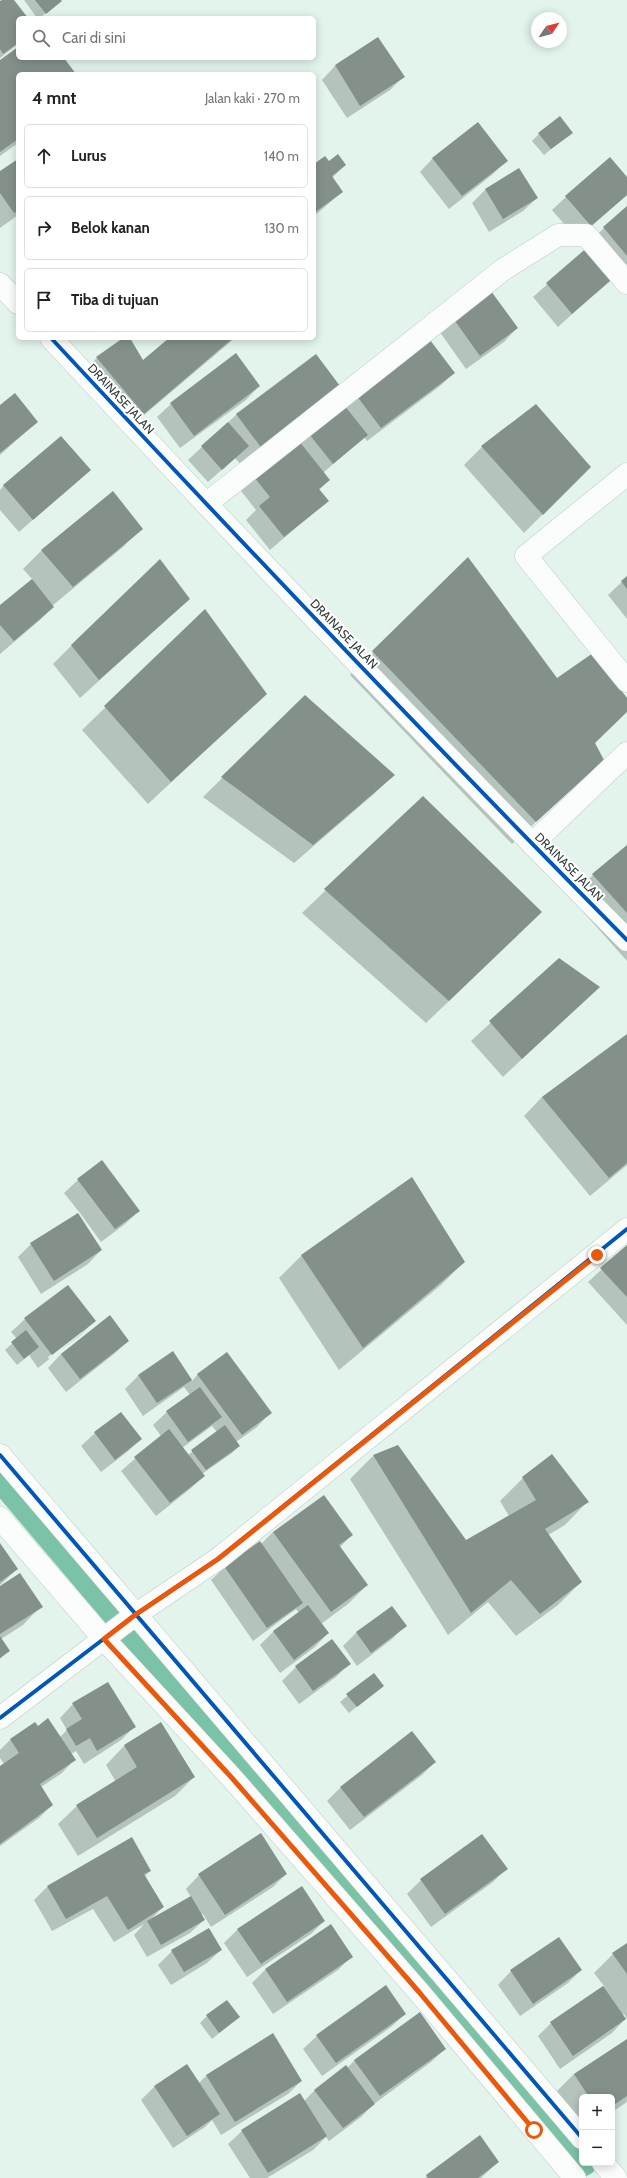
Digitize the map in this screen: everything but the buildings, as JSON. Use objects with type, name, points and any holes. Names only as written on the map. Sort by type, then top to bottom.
[{"type":"street","points":[[206,504],[504,269],[558,235],[586,234],[627,283]]},
{"type":"street","points":[[0,284],[16,301]]},
{"type":"street","name":"DRAINASE JALAN","points":[[53,340],[206,504],[532,844],[627,940]]},
{"type":"street","points":[[627,474],[526,556],[627,681]]},
{"type":"street","points":[[532,844],[627,753]]},
{"type":"street","points":[[0,1718],[135,1615],[218,1559],[627,1229]]},
{"type":"street","points":[[0,1455],[579,2134]]},
{"type":"street","points":[[0,1518],[104,1639],[232,1778],[419,1992],[575,2178]]},
{"type":"street","points":[[606,2166],[616,2178]]},
{"type":"waterway","points":[[0,1473],[579,2156]]},
{"type":"cycle path","points":[[53,340],[337,641],[627,940]]},
{"type":"cycle path","points":[[0,1718],[135,1615],[218,1559],[627,1229]]},
{"type":"cycle path","points":[[0,1455],[579,2134]]},
{"type":"route","points":[[534,2130],[419,1992],[232,1778],[104,1639],[135,1615],[218,1559],[597,1255]]}]
